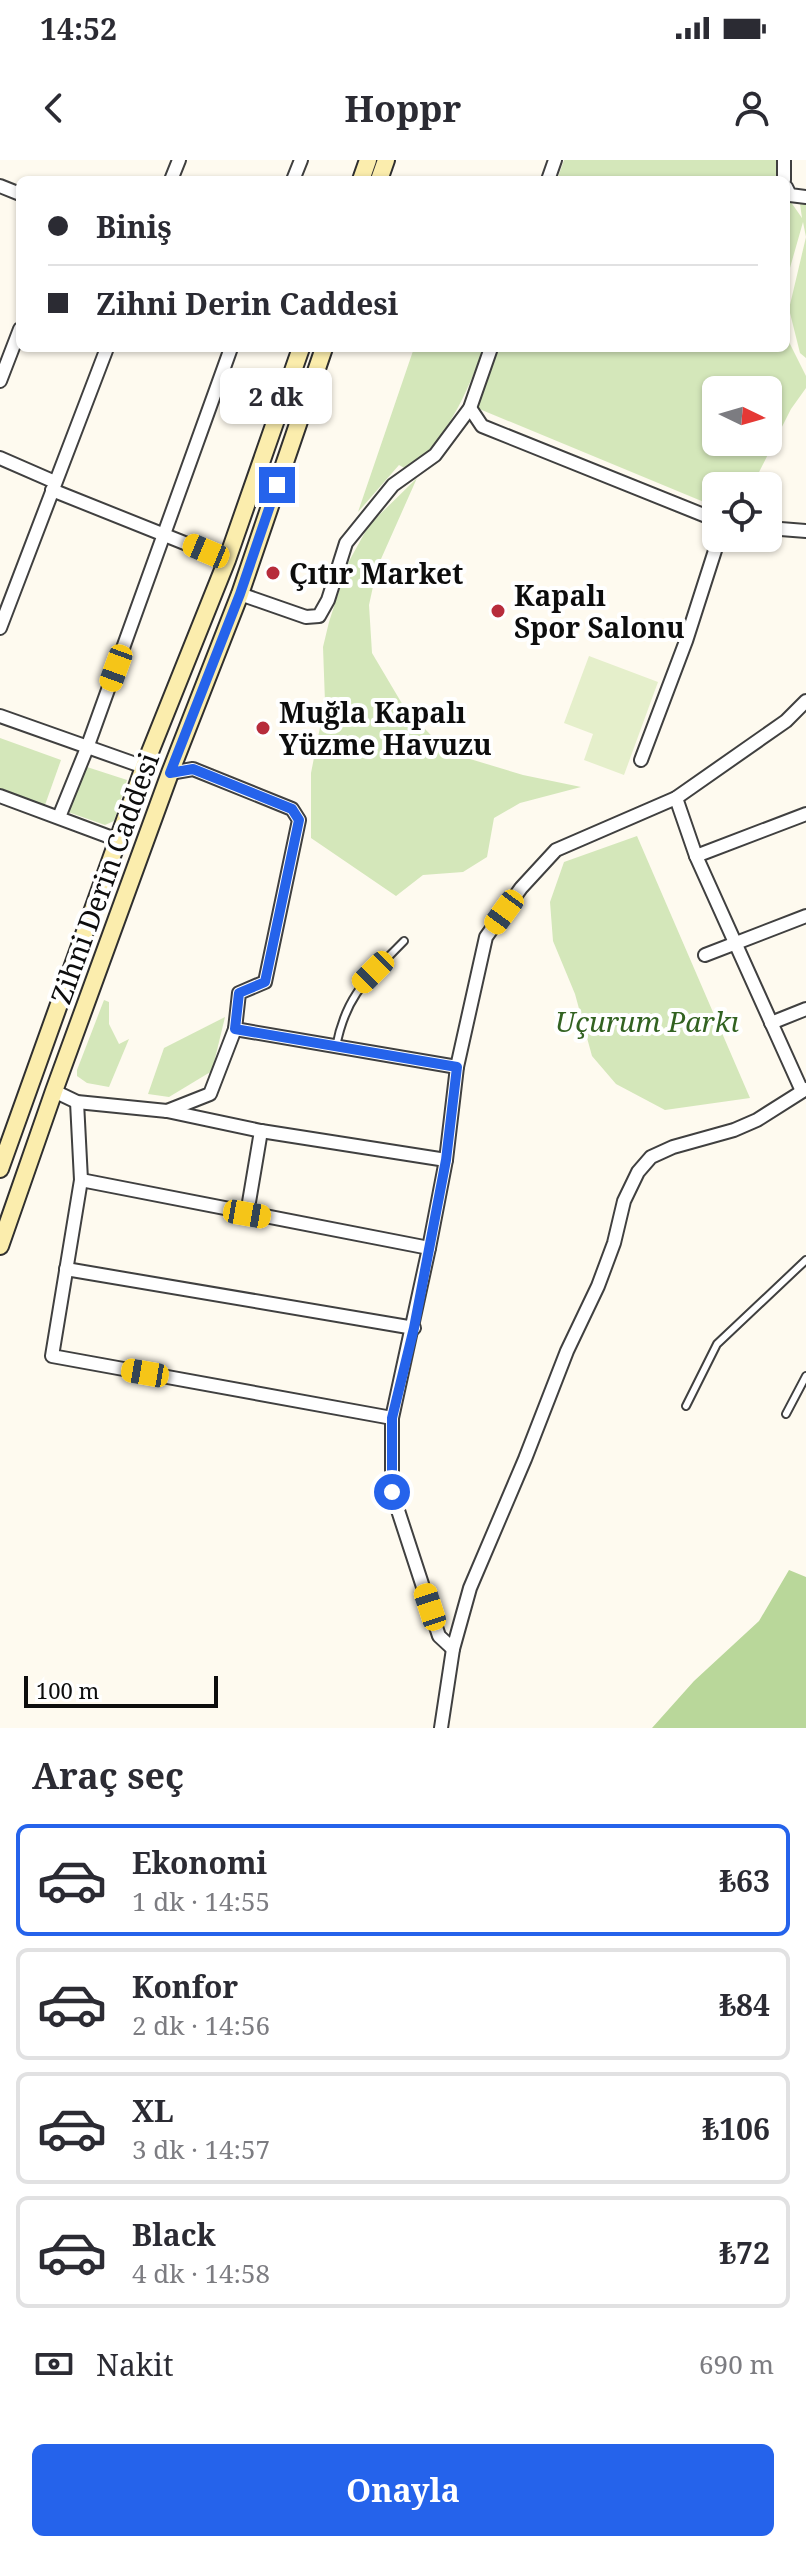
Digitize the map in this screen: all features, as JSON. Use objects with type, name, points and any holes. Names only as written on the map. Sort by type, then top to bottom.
[{"type":"main road","name":"Zihni Derin Caddesi","points":[[0,1169],[144,767],[227,560],[300,352]]},
{"type":"main road","name":"Zihni Derin Caddesi","points":[[0,1246],[170,773],[240,594],[323,352]]},
{"type":"main road","points":[[144,767],[170,773]]},
{"type":"main road","points":[[118,840],[143,848]]},
{"type":"main road","points":[[30,1083],[54,1091]]},
{"type":"street","points":[[0,381],[16,339]]},
{"type":"street","points":[[0,628],[105,352]]},
{"type":"street","points":[[59,817],[87,748],[230,352]]},
{"type":"street","points":[[240,594],[306,617],[319,616],[328,600],[346,543],[393,485],[435,455],[470,408],[490,352]]},
{"type":"street","points":[[470,408],[482,426],[702,514]]},
{"type":"street","points":[[0,458],[53,486],[227,560]]},
{"type":"street","points":[[782,529],[806,531]]},
{"type":"street","points":[[641,760],[686,641],[715,552]]},
{"type":"street","points":[[453,1649],[439,1636],[392,1492],[392,1418],[414,1328],[446,1160],[457,1067],[486,937],[521,888],[556,850],[676,798],[786,721],[806,701]]},
{"type":"street","points":[[0,716],[144,767]]},
{"type":"street","points":[[167,1111],[210,1094],[235,1029],[239,993],[265,982],[299,820],[292,809],[193,769],[170,773]]},
{"type":"street","points":[[0,796],[118,840]]},
{"type":"street","points":[[441,1728],[453,1649],[470,1588],[567,1351],[598,1286],[614,1243],[624,1201],[638,1172],[651,1157],[757,1120],[804,1090],[696,856],[676,798]]},
{"type":"street","points":[[696,856],[806,814]]},
{"type":"street","points":[[705,955],[806,916]]},
{"type":"street","points":[[771,1023],[806,1009]]},
{"type":"street","points":[[235,1029],[457,1067]]},
{"type":"street","points":[[54,1091],[77,1102],[167,1111],[261,1131],[446,1160]]},
{"type":"street","points":[[77,1102],[81,1180],[52,1356],[392,1418]]},
{"type":"street","points":[[247,1214],[261,1131]]},
{"type":"street","points":[[81,1180],[429,1248]]},
{"type":"street","points":[[66,1269],[414,1328]]},
{"type":"lane","points":[[336,1047],[341,1020],[357,988],[404,941]]},
{"type":"lane","points":[[686,1406],[717,1344],[806,1260]]},
{"type":"lane","points":[[786,1414],[806,1376]]},
{"type":"green space","points":[[564,160],[777,160],[777,176],[558,176]]},
{"type":"green space","points":[[790,201],[802,218],[800,204],[806,204],[806,237],[803,222],[790,268]]},
{"type":"green space","points":[[806,237],[806,358],[800,353],[790,305]]},
{"type":"green space","points":[[790,344],[806,376],[806,388],[782,427],[782,376],[702,376],[702,456],[767,456],[759,472],[702,472],[702,501],[477,408],[498,352],[790,352]]},
{"type":"green space","points":[[413,352],[482,352],[463,398],[434,444],[408,470],[399,465],[358,512]]},
{"type":"green space","points":[[417,478],[377,568],[369,605],[372,653],[404,707],[447,752],[523,775],[581,787],[520,803],[494,818],[487,857],[463,872],[423,875],[396,896],[311,838],[311,773],[325,702],[323,647],[348,563],[369,525]]},
{"type":"green space","points":[[589,656],[658,682],[624,775],[584,760],[593,734],[564,723]]},
{"type":"green space","points":[[0,738],[61,760],[45,805],[0,789]]},
{"type":"green space","points":[[87,767],[127,780],[114,821],[105,825],[68,812]]},
{"type":"green space","name":"Uçurum Parkı","points":[[637,836],[750,1098],[665,1110],[616,1084],[592,1056],[575,994],[553,941],[550,902],[564,862]]},
{"type":"green space","points":[[104,1000],[109,1002],[109,1024],[119,1044],[129,1039],[109,1087],[87,1083],[77,1076]]},
{"type":"green space","points":[[225,1017],[212,1071],[169,1097],[148,1094],[164,1048]]},
{"type":"green space","points":[[789,1570],[806,1577],[806,1728],[652,1728],[694,1681],[759,1621]]},
{"type":"place","name":"Çıtır Market","points":[[273,573]]},
{"type":"place","name":"Kapalı Spor Salonu","points":[[498,611]]},
{"type":"place","name":"Muğla Kapalı Yüzme Havuzu","points":[[263,728]]},
{"type":"route","points":[[277,485],[240,594],[170,773],[193,769],[292,809],[299,820],[265,982],[239,993],[235,1029],[457,1067],[446,1160],[414,1328],[392,1418],[392,1492]]}]
